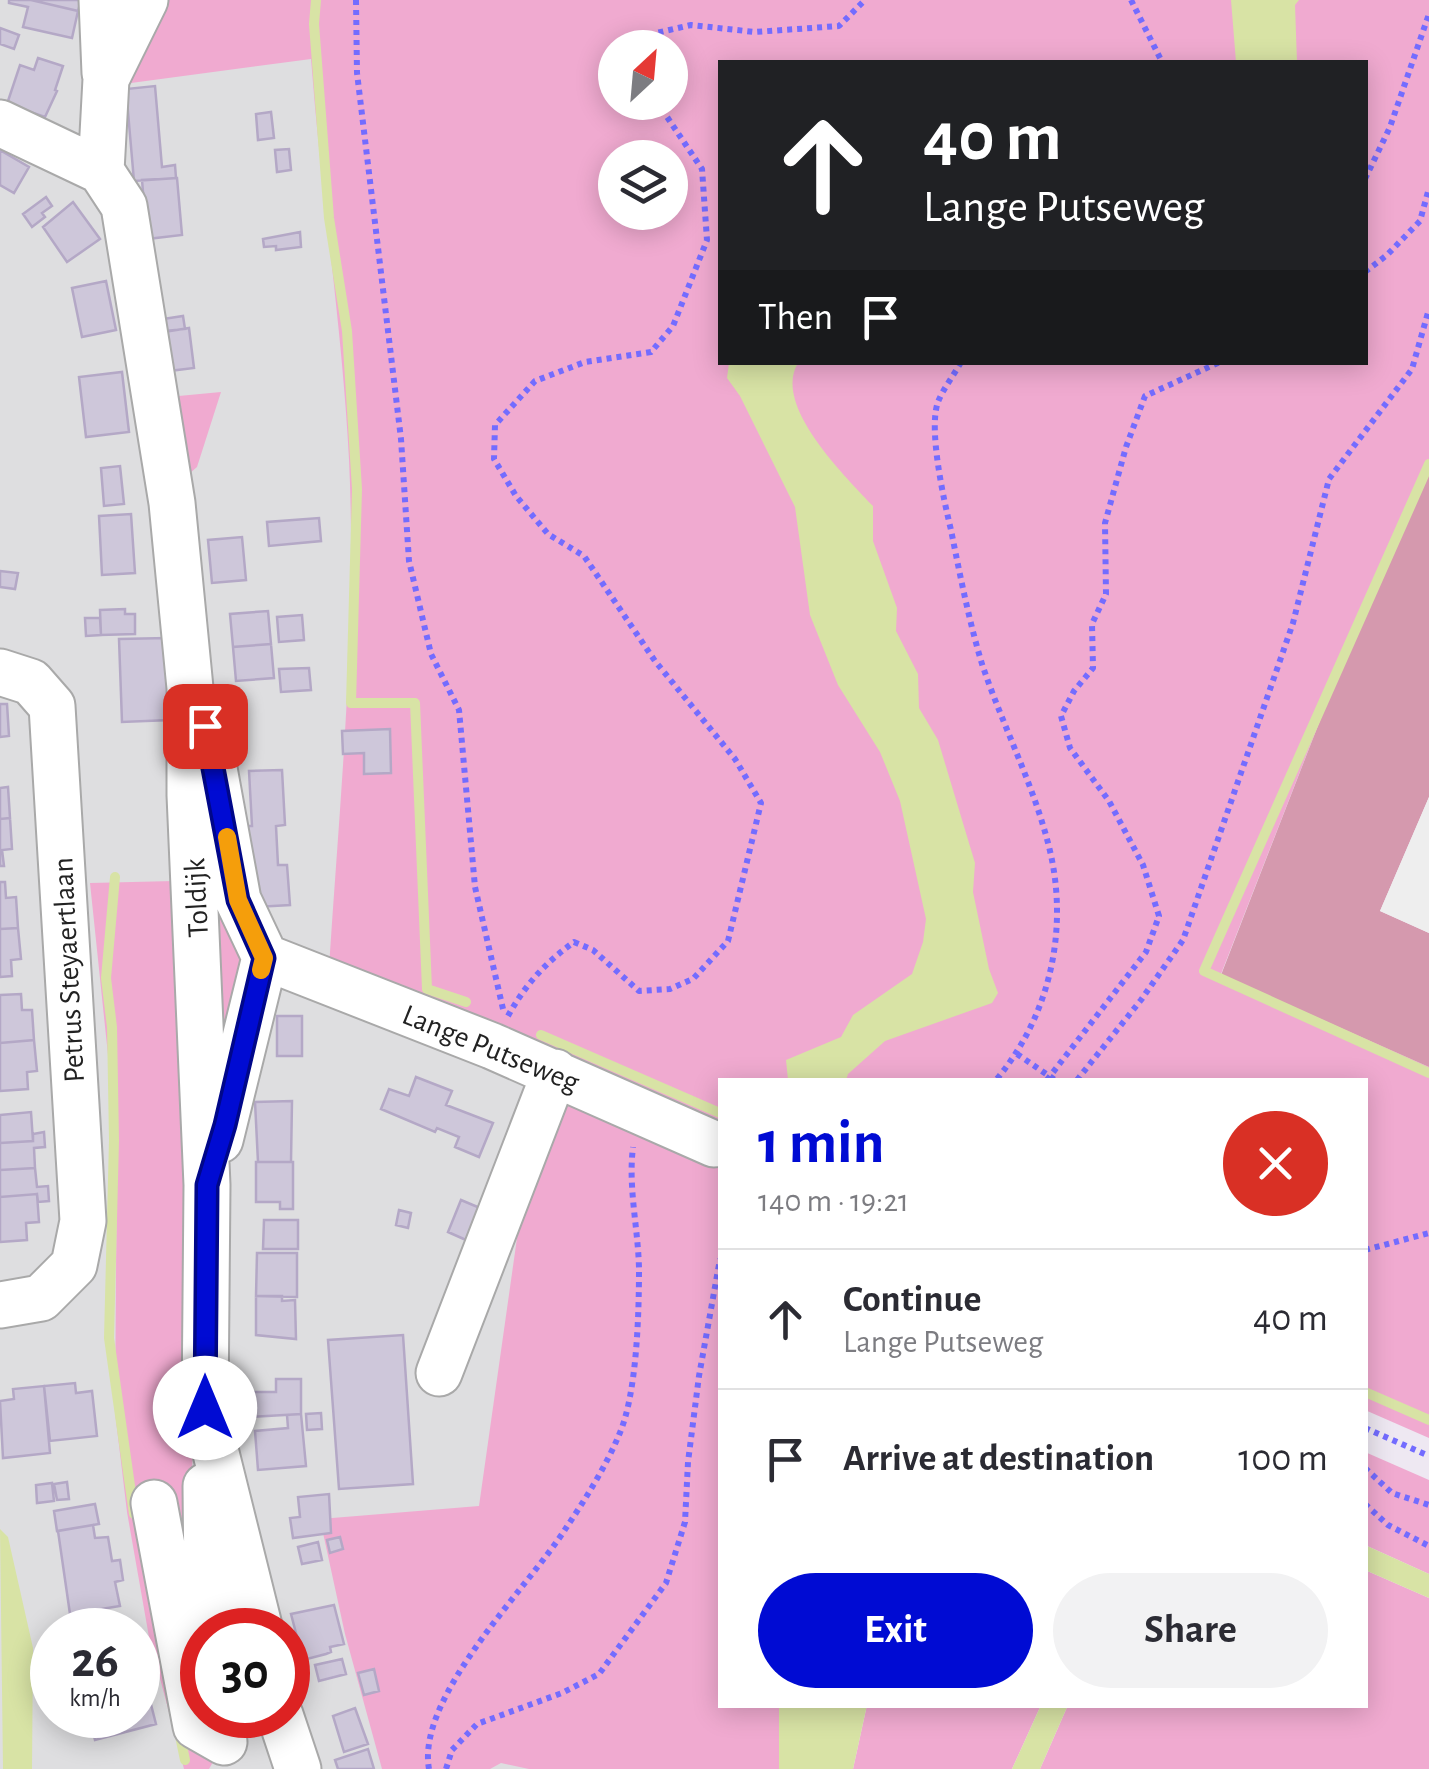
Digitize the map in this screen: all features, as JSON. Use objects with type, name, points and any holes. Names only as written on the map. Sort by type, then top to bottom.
[{"type":"street","points":[[0,123],[101,171],[106,79],[102,0]]},
{"type":"street","points":[[106,79],[145,0]]},
{"type":"street","name":"Toldijk","points":[[101,171],[124,206],[172,502],[190,688],[190,795],[207,1185],[205,1408],[255,1608]]},
{"type":"street","name":"Petrus Steyaertlaan","points":[[0,1305],[41,1298],[74,1266],[84,1221],[52,706],[16,677]]},
{"type":"street","points":[[190,688],[205,726],[215,769],[238,900],[264,958],[207,1185]]},
{"type":"street","name":"Lange Putseweg","points":[[264,958],[554,1072],[714,1144]]},
{"type":"street","points":[[439,1373],[554,1072]]},
{"type":"street","points":[[205,1408],[211,1608]]},
{"type":"street","points":[[154,1504],[196,1726],[223,1742]]},
{"type":"street","points":[[288,1738],[298,1769]]},
{"type":"path","points":[[356,0],[356,72],[400,439],[409,561],[431,654],[459,710],[475,887],[506,1020],[520,994],[546,962],[574,942],[593,950],[639,991],[670,989],[693,978],[728,940],[761,803],[735,760],[654,661],[584,556],[548,534],[516,496],[494,459],[495,425],[535,382],[585,362],[651,352],[673,326],[707,240],[702,169],[669,120]]},
{"type":"path","points":[[669,30],[691,25],[755,32],[839,26],[865,0]]},
{"type":"path","points":[[1131,0],[1161,60]]},
{"type":"path","points":[[1368,174],[1390,128],[1429,14]]},
{"type":"path","points":[[1368,270],[1420,221],[1429,188]]},
{"type":"path","points":[[1079,1078],[1184,940],[1293,623],[1329,479],[1412,369],[1429,310]]},
{"type":"path","points":[[959,365],[936,405],[937,468],[982,662],[1051,854],[1058,918],[1052,965],[1041,1005],[1018,1054],[998,1078]]},
{"type":"path","points":[[1052,1078],[1146,952],[1159,916],[1143,865],[1109,801],[1070,748],[1061,716],[1074,690],[1093,668],[1092,624],[1106,594],[1105,523],[1144,396],[1213,365]]},
{"type":"path","points":[[1018,1054],[1050,1078]]},
{"type":"path","points":[[429,1769],[427,1756],[433,1724],[462,1667],[566,1529],[620,1434],[633,1374],[639,1267],[630,1175],[638,1111]]},
{"type":"path","points":[[1368,1249],[1429,1233]]},
{"type":"path","points":[[446,1769],[452,1750],[476,1724],[562,1693],[599,1674],[666,1583],[685,1522],[698,1376],[718,1269]]},
{"type":"path","points":[[1368,1429],[1429,1456]]},
{"type":"path","points":[[1368,1471],[1392,1492],[1429,1505]]},
{"type":"path","points":[[1368,1507],[1388,1525],[1429,1546]]},
{"type":"shaded area","points":[[0,0],[366,0],[719,1078],[718,1162],[545,1703],[545,1769],[0,1769]]},
{"type":"shaded area","points":[[152,0],[1429,0],[1429,465],[1333,687],[1221,974],[1429,1067],[1429,1438],[1368,1411],[1368,1078],[718,1078],[718,1132],[329,967],[346,713],[351,522],[342,359],[311,59],[116,85]]},
{"type":"shaded area","points":[[1231,0],[1299,0],[1295,5],[1297,60],[1236,60]]},
{"type":"shaded area","points":[[729,365],[797,365],[793,380],[803,419],[830,459],[873,506],[873,541],[897,608],[896,631],[918,674],[919,708],[938,740],[975,863],[973,892],[998,993],[992,1003],[885,1041],[847,1078],[788,1078],[786,1060],[841,1037],[853,1015],[912,974],[926,919],[900,801],[880,752],[838,685],[810,615],[795,507],[740,396],[727,378]]},
{"type":"shaded area","points":[[221,392],[197,467],[190,473],[168,397]]},
{"type":"shaded area","points":[[1429,465],[1429,797],[1380,911],[1429,933],[1429,1067],[1221,975],[1333,687]]},
{"type":"shaded area","points":[[201,739],[249,947],[215,1136]]},
{"type":"shaded area","points":[[1429,797],[1429,933],[1380,911]]},
{"type":"shaded area","points":[[174,881],[199,1349],[189,1520],[198,1608],[180,1608],[180,1738],[211,1738],[213,1762],[209,1769],[184,1769],[160,1678],[160,1608],[144,1608],[127,1512],[115,1412],[117,1141],[90,883]]},
{"type":"shaded area","points":[[558,1094],[718,1167],[718,1708],[779,1708],[779,1769],[529,1769],[501,1763],[490,1769],[382,1769],[345,1634],[320,1519],[479,1506],[521,1210]]},
{"type":"shaded area","points":[[1368,1453],[1429,1480],[1429,1574],[1368,1546]]},
{"type":"shaded area","points":[[0,1529],[8,1537],[30,1635],[32,1738],[32,1769],[3,1769]]},
{"type":"shaded area","points":[[1368,1546],[1429,1574],[1429,1598],[1368,1571]]},
{"type":"shaded area","points":[[1368,1571],[1429,1598],[1429,1769],[1040,1769],[1067,1708],[1368,1708]]},
{"type":"shaded area","points":[[779,1708],[866,1708],[853,1769],[779,1769]]},
{"type":"shaded area","points":[[866,1708],[1040,1708],[1012,1769],[853,1769]]},
{"type":"shaded area","points":[[1040,1708],[1067,1708],[1040,1769],[1012,1769]]},
{"type":"building","points":[[9,0],[31,0],[78,11],[72,38],[23,27],[28,7]]},
{"type":"building","points":[[31,0],[81,0],[78,11]]},
{"type":"building","points":[[0,28],[19,35],[14,49],[0,44]]},
{"type":"building","points":[[38,58],[63,66],[45,117],[7,104],[20,65],[34,70]]},
{"type":"building","points":[[155,86],[162,167],[175,165],[176,178],[134,181],[126,89]]},
{"type":"building","points":[[271,112],[274,138],[258,140],[256,114]]},
{"type":"building","points":[[289,149],[291,170],[277,172],[275,150]]},
{"type":"building","points":[[0,150],[29,167],[14,193],[0,185]]},
{"type":"building","points":[[177,178],[182,235],[147,239],[142,180]]},
{"type":"building","points":[[46,197],[52,206],[32,227],[23,214]]},
{"type":"building","points":[[73,202],[100,239],[67,262],[43,227]]},
{"type":"building","points":[[300,232],[301,247],[264,247],[263,239]]},
{"type":"building","points":[[106,281],[116,330],[82,337],[72,288]]},
{"type":"building","points":[[183,316],[185,329],[165,331],[163,319]]},
{"type":"building","points":[[189,328],[194,368],[169,371],[164,332]]},
{"type":"building","points":[[122,372],[129,432],[86,437],[79,377]]},
{"type":"building","points":[[120,466],[124,504],[104,506],[101,468]]},
{"type":"building","points":[[131,514],[135,573],[102,575],[99,516]]},
{"type":"building","points":[[319,518],[321,541],[269,546],[267,522]]},
{"type":"building","points":[[242,537],[246,580],[212,583],[208,540]]},
{"type":"building","points":[[0,571],[18,573],[15,589],[0,587]]},
{"type":"building","points":[[125,609],[125,614],[135,614],[135,634],[101,635],[100,610]]},
{"type":"building","points":[[268,611],[271,644],[233,647],[230,614]]},
{"type":"building","points":[[302,615],[304,640],[279,642],[277,617]]},
{"type":"building","points":[[85,618],[100,618],[101,635],[86,636]]},
{"type":"building","points":[[167,638],[170,720],[122,722],[119,639]]},
{"type":"building","points":[[271,644],[274,678],[236,681],[233,647]]},
{"type":"building","points":[[309,668],[311,690],[281,692],[279,669]]},
{"type":"building","points":[[0,704],[7,704],[9,736],[0,737]]},
{"type":"building","points":[[390,729],[391,773],[364,774],[364,753],[343,754],[342,731]]},
{"type":"building","points":[[282,770],[285,825],[276,826],[278,865],[287,865],[290,905],[256,907],[246,826],[252,826],[249,771]]},
{"type":"building","points":[[8,787],[10,818],[0,819],[0,788]]},
{"type":"building","points":[[10,818],[12,849],[2,850],[4,866],[0,866],[0,819]]},
{"type":"building","points":[[0,882],[5,882],[6,898],[16,897],[18,928],[0,929]]},
{"type":"building","points":[[18,928],[21,959],[11,960],[12,976],[0,977],[0,929]]},
{"type":"building","points":[[21,994],[22,1010],[32,1010],[34,1040],[0,1043],[0,995]]},
{"type":"building","points":[[277,1016],[302,1016],[302,1056],[277,1056]]},
{"type":"building","points":[[34,1040],[37,1071],[27,1072],[28,1089],[0,1091],[0,1043]]},
{"type":"building","points":[[416,1077],[452,1091],[446,1105],[493,1123],[479,1157],[455,1147],[459,1137],[437,1128],[435,1132],[381,1109],[389,1089],[409,1096]]},
{"type":"building","points":[[292,1101],[291,1162],[258,1162],[255,1102]]},
{"type":"building","points":[[31,1112],[33,1141],[0,1143],[0,1115]]},
{"type":"building","points":[[44,1132],[45,1147],[34,1148],[35,1168],[0,1170],[0,1143],[33,1141],[33,1134]]},
{"type":"building","points":[[256,1162],[293,1162],[293,1209],[280,1209],[280,1202],[256,1202]]},
{"type":"building","points":[[35,1168],[37,1187],[48,1186],[49,1201],[38,1202],[37,1194],[0,1197],[0,1170]]},
{"type":"building","points":[[37,1194],[39,1222],[26,1223],[27,1240],[0,1242],[0,1197]]},
{"type":"building","points":[[461,1200],[480,1208],[466,1240],[448,1232]]},
{"type":"building","points":[[399,1210],[411,1213],[408,1228],[396,1225]]},
{"type":"building","points":[[264,1220],[298,1220],[298,1249],[263,1249]]},
{"type":"building","points":[[257,1253],[297,1253],[297,1297],[256,1296]]},
{"type":"building","points":[[256,1296],[295,1300],[296,1339],[256,1335]]},
{"type":"building","points":[[403,1335],[413,1484],[339,1489],[328,1340]]},
{"type":"building","points":[[276,1379],[301,1379],[301,1414],[251,1417],[250,1392],[276,1392]]},
{"type":"building","points":[[75,1383],[76,1393],[92,1391],[97,1436],[50,1441],[44,1386]]},
{"type":"building","points":[[44,1386],[50,1453],[3,1458],[0,1401],[14,1399],[13,1389]]},
{"type":"building","points":[[321,1413],[322,1429],[307,1430],[306,1414]]},
{"type":"building","points":[[301,1414],[306,1466],[258,1470],[255,1431],[288,1428],[287,1415]]},
{"type":"building","points":[[67,1482],[69,1499],[57,1500],[54,1484]]},
{"type":"building","points":[[52,1483],[54,1501],[37,1503],[36,1485]]},
{"type":"building","points":[[329,1494],[331,1533],[293,1538],[290,1518],[300,1517],[298,1497]]},
{"type":"building","points":[[95,1504],[99,1524],[57,1531],[54,1511]]},
{"type":"building","points":[[93,1525],[95,1538],[108,1537],[112,1561],[120,1560],[123,1580],[115,1582],[120,1606],[69,1608],[58,1531]]},
{"type":"building","points":[[340,1537],[343,1549],[330,1553],[327,1540]]},
{"type":"building","points":[[318,1542],[322,1560],[302,1564],[298,1547]]},
{"type":"building","points":[[334,1605],[344,1644],[310,1658],[310,1610]]},
{"type":"building","points":[[342,1659],[346,1674],[319,1681],[315,1665]]},
{"type":"building","points":[[374,1669],[379,1691],[364,1695],[358,1673]]},
{"type":"building","points":[[355,1708],[368,1744],[344,1752],[333,1716]]},
{"type":"building","points":[[368,1749],[374,1769],[338,1769],[335,1760]]},
{"type":"waterway","points":[[316,0],[314,24],[329,218],[347,331],[357,489],[351,703],[415,703],[427,989],[466,1002]]},
{"type":"waterway","points":[[1429,464],[1204,971],[1429,1073]]},
{"type":"waterway","points":[[115,877],[106,978],[112,1027],[114,1140],[109,1338],[134,1514]]},
{"type":"waterway","points":[[541,1035],[718,1112]]},
{"type":"waterway","points":[[1368,1393],[1429,1420]]},
{"type":"waterway","points":[[179,1731],[185,1760]]},
{"type":"slow traffic","points":[[227,837],[238,900],[264,958],[261,970]]},
{"type":"route","points":[[205,726],[238,900],[264,958],[207,1185],[205,1408]]}]
